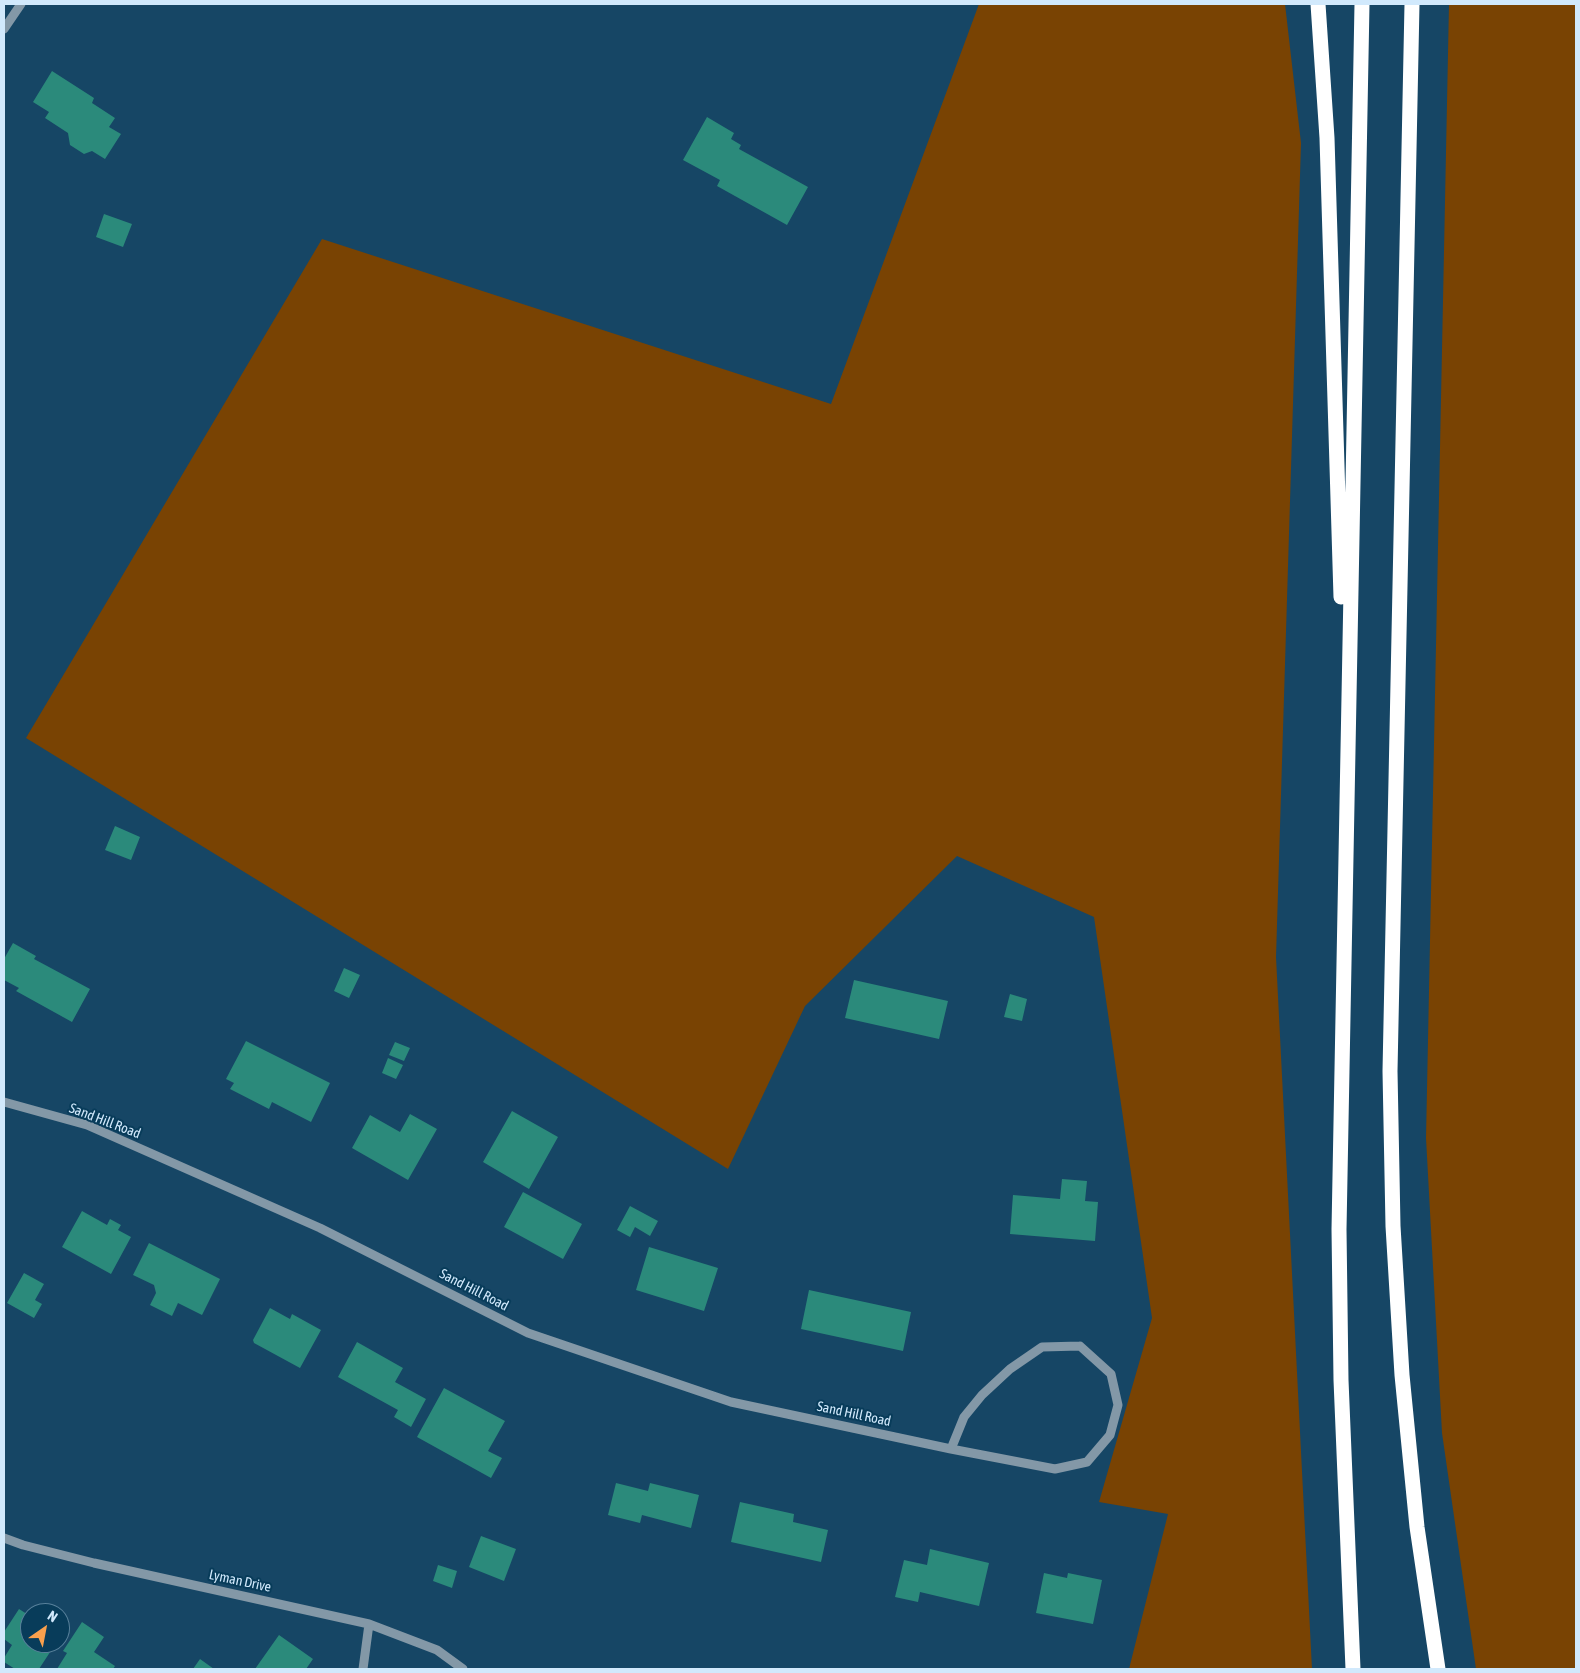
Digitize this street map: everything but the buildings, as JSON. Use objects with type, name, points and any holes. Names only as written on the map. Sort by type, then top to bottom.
[{"type":"highway","points":[[1318,4],[1327,138],[1346,794]]},
{"type":"highway","points":[[1353,1669],[1340,1380],[1338,1228],[1362,4]]},
{"type":"highway","points":[[1412,4],[1390,1081],[1393,1226],[1402,1375],[1417,1527],[1438,1669]]},
{"type":"street","points":[[5,24],[21,4]]},
{"type":"street","name":"Sand Hill Road","points":[[4,1102],[87,1125],[320,1228],[528,1332],[732,1402],[951,1449],[1055,1469],[1088,1462],[1110,1435],[1118,1405],[1111,1374],[1080,1346],[1042,1347],[1010,1369],[982,1395],[964,1417],[951,1449]]},
{"type":"street","name":"Lyman Drive","points":[[4,1538],[23,1545],[94,1563],[369,1624],[437,1650],[463,1669]]},
{"type":"street","points":[[363,1669],[369,1624]]},
{"type":"shaded area","points":[[979,4],[1285,4],[1301,143],[1276,957],[1312,1669],[1129,1669],[1168,1514],[1099,1502],[1152,1318],[1094,917],[957,856],[805,1006],[728,1169],[26,738],[322,239],[831,404]]},
{"type":"shaded area","points":[[1449,4],[1576,4],[1576,1669],[1476,1669],[1442,1433],[1426,1138]]}]
